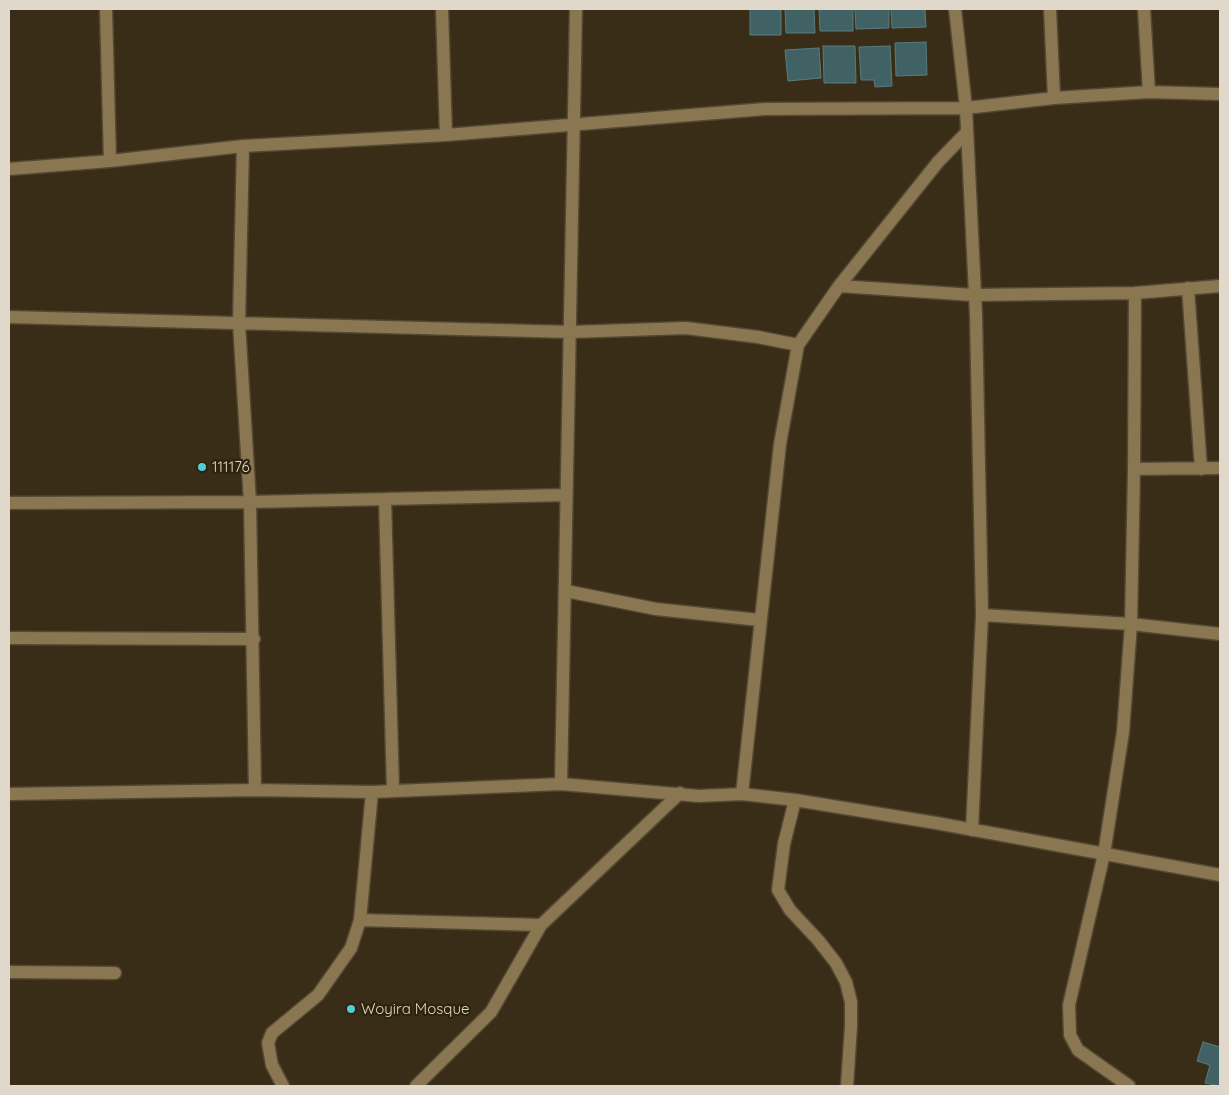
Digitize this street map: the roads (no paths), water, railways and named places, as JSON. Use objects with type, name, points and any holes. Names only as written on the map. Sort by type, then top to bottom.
[{"type":"street","points":[[106,9],[110,161]]},
{"type":"street","points":[[442,9],[446,135]]},
{"type":"street","points":[[561,784],[566,591],[565,496],[571,332],[576,9]]},
{"type":"street","points":[[955,9],[966,108],[973,295],[976,315],[982,615],[972,830]]},
{"type":"street","points":[[1050,9],[1054,98]]},
{"type":"street","points":[[1144,9],[1149,92]]},
{"type":"street","points":[[9,169],[110,161],[243,146],[446,135],[765,109],[966,108],[1054,98],[1149,92],[1220,94]]},
{"type":"street","points":[[742,794],[780,444],[798,345],[839,286],[938,162],[967,132]]},
{"type":"street","points":[[243,146],[239,323],[250,502],[254,639],[255,790]]},
{"type":"street","points":[[839,286],[973,295],[1136,293],[1220,286]]},
{"type":"street","points":[[1188,288],[1201,468]]},
{"type":"street","points":[[1129,1086],[1078,1050],[1070,1035],[1069,1005],[1104,854],[1123,732],[1131,624],[1136,293]]},
{"type":"street","points":[[9,317],[571,332],[686,328],[758,337],[798,345]]},
{"type":"street","points":[[1134,469],[1220,468]]},
{"type":"street","points":[[9,503],[250,502],[565,496]]},
{"type":"street","points":[[385,499],[393,790]]},
{"type":"street","points":[[566,591],[656,609],[760,620]]},
{"type":"street","points":[[982,615],[1131,624],[1220,634]]},
{"type":"street","points":[[9,638],[254,639]]},
{"type":"street","points":[[9,794],[255,790],[372,792],[561,784],[699,796],[742,794],[795,800],[1220,874]]},
{"type":"street","points":[[283,1086],[272,1065],[268,1043],[272,1033],[318,995],[351,948],[360,920],[372,792]]},
{"type":"street","points":[[416,1086],[491,1012],[541,925],[680,793]]},
{"type":"street","points":[[795,800],[784,844],[778,890],[790,910],[836,963],[846,982],[851,1002],[847,1086]]},
{"type":"street","points":[[360,920],[541,925]]},
{"type":"street","points":[[9,972],[115,973]]},
{"type":"place","name":"111176","points":[[202,467]]},
{"type":"place","name":"Woyira Mosque","points":[[351,1009]]}]
